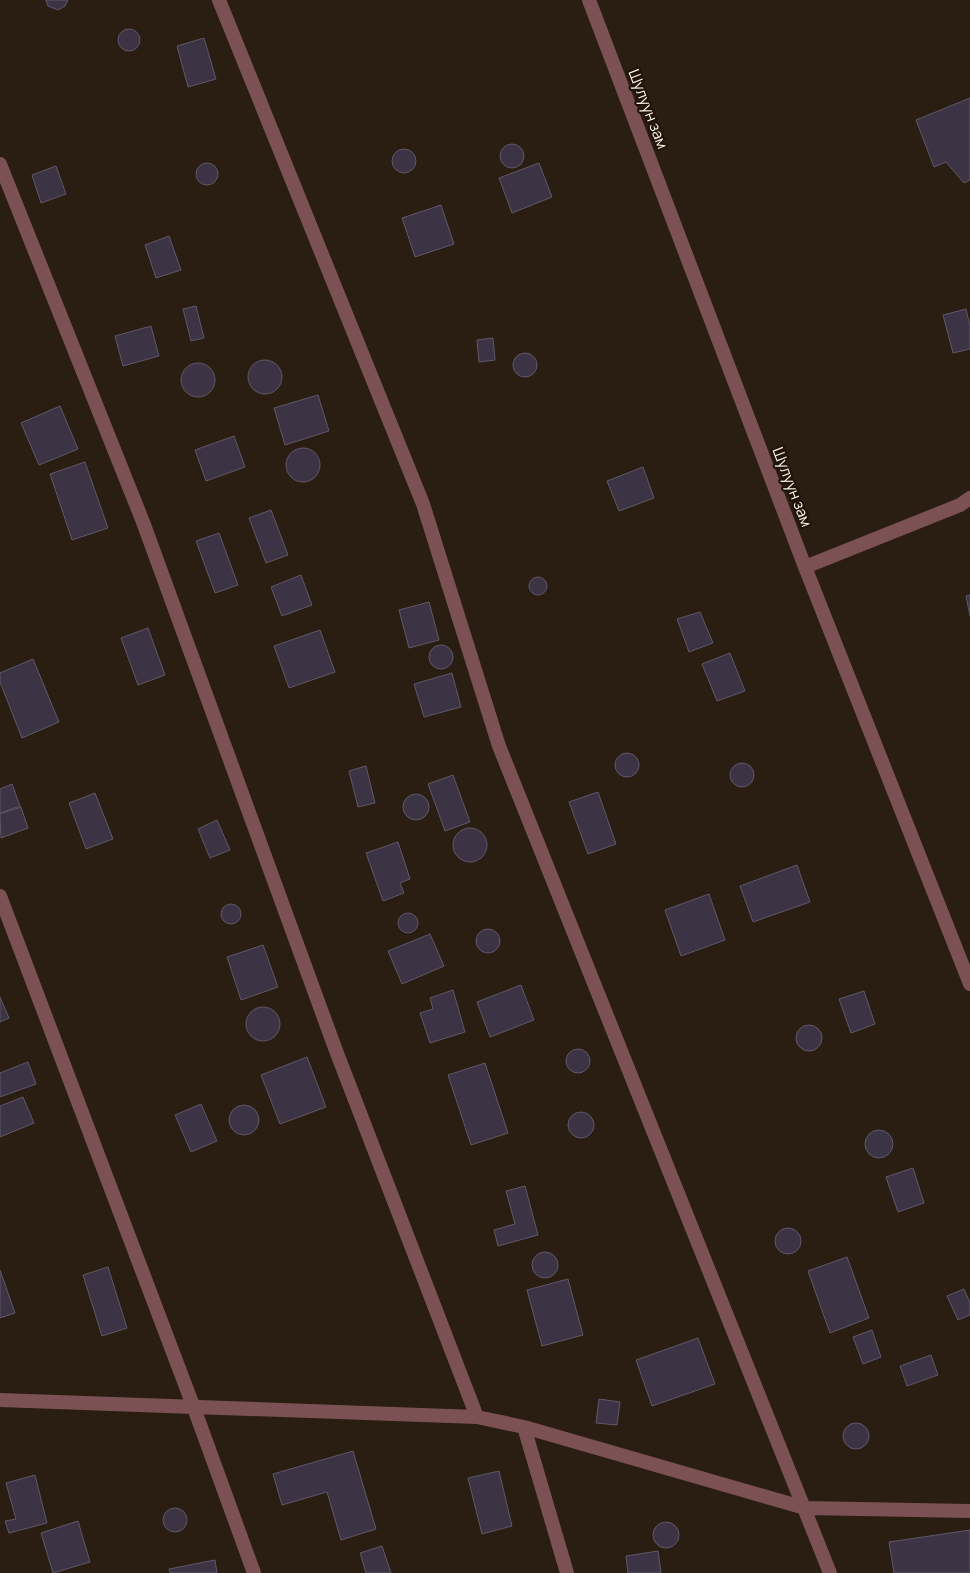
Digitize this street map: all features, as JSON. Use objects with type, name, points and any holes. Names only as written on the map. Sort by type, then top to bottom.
[{"type":"street","points":[[219,0],[424,504],[499,746],[830,1573]]},
{"type":"street","name":"Шулуун зам","points":[[589,0],[805,567],[970,984]]},
{"type":"street","points":[[0,164],[143,522],[335,1048],[477,1417]]},
{"type":"street","points":[[805,567],[960,505],[970,498]]},
{"type":"street","points":[[0,896],[194,1408],[254,1573]]},
{"type":"street","points":[[0,1400],[477,1417],[524,1427],[805,1508],[970,1511]]},
{"type":"street","points":[[524,1427],[567,1573]]},
{"type":"building","points":[[46,0],[68,0],[65,6],[58,10],[48,6]]},
{"type":"building","points":[[129,29],[137,32],[140,40],[137,48],[129,51],[121,48],[118,40],[121,32]]},
{"type":"building","points":[[204,38],[216,79],[188,87],[177,46]]},
{"type":"building","points":[[970,98],[970,180],[964,183],[946,162],[934,167],[916,120]]},
{"type":"building","points":[[512,144],[521,147],[524,156],[521,165],[512,168],[503,165],[500,156],[503,147]]},
{"type":"building","points":[[404,149],[413,152],[416,161],[413,170],[404,173],[395,170],[392,161],[395,152]]},
{"type":"building","points":[[207,163],[215,166],[218,174],[215,182],[207,185],[199,182],[196,174],[199,166]]},
{"type":"building","points":[[539,163],[552,197],[512,213],[499,178]]},
{"type":"building","points":[[56,166],[66,194],[41,203],[32,175]]},
{"type":"building","points":[[441,205],[454,244],[415,257],[402,218]]},
{"type":"building","points":[[169,236],[181,270],[156,278],[145,245]]},
{"type":"building","points":[[196,306],[204,338],[191,341],[183,309]]},
{"type":"building","points":[[966,309],[970,326],[970,349],[953,353],[943,315]]},
{"type":"building","points":[[151,326],[159,356],[123,366],[115,336]]},
{"type":"building","points":[[493,338],[495,360],[479,362],[477,340]]},
{"type":"building","points":[[525,353],[530,354],[536,360],[536,370],[530,376],[525,377],[520,376],[514,370],[513,365],[514,360],[520,354]]},
{"type":"building","points":[[265,360],[272,361],[277,365],[281,370],[281,384],[277,389],[272,393],[265,394],[258,393],[253,389],[249,384],[248,377],[249,370],[253,365],[258,361]]},
{"type":"building","points":[[198,363],[205,364],[210,368],[214,373],[214,387],[210,392],[205,396],[198,397],[191,396],[186,392],[182,387],[181,380],[182,373],[186,368],[191,364]]},
{"type":"building","points":[[318,395],[329,431],[285,445],[274,408]]},
{"type":"building","points":[[60,406],[78,449],[39,465],[21,423]]},
{"type":"building","points":[[234,436],[245,467],[206,481],[195,450]]},
{"type":"building","points":[[303,448],[310,449],[315,453],[319,458],[319,472],[315,477],[310,481],[303,482],[296,481],[291,477],[287,472],[286,465],[287,458],[291,453],[296,449]]},
{"type":"building","points":[[85,462],[108,528],[72,540],[50,474]]},
{"type":"building","points":[[643,467],[654,498],[619,511],[607,481]]},
{"type":"building","points":[[271,510],[288,555],[266,563],[249,518]]},
{"type":"building","points":[[219,533],[238,585],[215,593],[196,541]]},
{"type":"building","points":[[301,575],[312,605],[282,616],[271,587]]},
{"type":"building","points":[[538,577],[544,580],[547,586],[544,592],[538,595],[532,592],[529,586],[532,580]]},
{"type":"building","points":[[970,595],[970,616],[966,596]]},
{"type":"building","points":[[429,602],[439,640],[409,648],[399,610]]},
{"type":"building","points":[[700,612],[713,643],[689,652],[677,619]]},
{"type":"building","points":[[148,628],[165,675],[138,685],[121,638]]},
{"type":"building","points":[[320,630],[335,672],[289,688],[274,646]]},
{"type":"building","points":[[441,645],[449,649],[453,657],[449,665],[441,669],[433,665],[429,657],[433,649]]},
{"type":"building","points":[[730,653],[745,691],[717,701],[702,664]]},
{"type":"building","points":[[33,659],[59,722],[22,738],[0,682],[0,673]]},
{"type":"building","points":[[452,673],[461,707],[424,717],[414,684]]},
{"type":"building","points":[[627,753],[632,754],[638,760],[638,770],[632,776],[627,777],[622,776],[616,770],[615,765],[616,760],[622,754]]},
{"type":"building","points":[[742,763],[750,767],[754,775],[750,783],[742,787],[734,783],[730,775],[734,767]]},
{"type":"building","points":[[366,766],[375,803],[358,807],[349,771]]},
{"type":"building","points":[[453,775],[470,822],[445,831],[428,784]]},
{"type":"building","points":[[12,784],[20,806],[0,813],[0,789]]},
{"type":"building","points":[[598,792],[616,844],[588,854],[569,802]]},
{"type":"building","points":[[95,793],[113,839],[86,849],[69,803]]},
{"type":"building","points":[[416,794],[425,798],[429,807],[425,816],[416,820],[407,816],[403,807],[407,798]]},
{"type":"building","points":[[21,807],[28,828],[1,838],[0,814]]},
{"type":"building","points":[[217,820],[230,850],[210,858],[198,829]]},
{"type":"building","points":[[470,828],[477,829],[482,833],[486,838],[486,852],[482,857],[477,861],[470,862],[463,861],[458,857],[454,852],[453,845],[454,838],[458,833],[463,829]]},
{"type":"building","points":[[398,842],[410,879],[400,883],[404,893],[383,901],[366,853]]},
{"type":"building","points":[[797,865],[810,902],[753,922],[740,886]]},
{"type":"building","points":[[709,894],[725,940],[681,956],[665,910]]},
{"type":"building","points":[[231,904],[238,907],[241,914],[238,921],[231,924],[224,921],[221,914],[224,907]]},
{"type":"building","points":[[408,913],[415,916],[418,923],[415,930],[408,933],[401,930],[398,923],[401,916]]},
{"type":"building","points":[[488,929],[497,932],[500,941],[497,950],[488,953],[479,950],[476,941],[479,932]]},
{"type":"building","points":[[430,934],[444,966],[402,984],[388,951]]},
{"type":"building","points":[[263,945],[278,987],[241,1000],[227,957]]},
{"type":"building","points":[[521,985],[534,1020],[490,1037],[477,1002]]},
{"type":"building","points":[[453,990],[465,1032],[430,1043],[420,1013],[433,1009],[430,998]]},
{"type":"building","points":[[864,991],[875,1024],[851,1033],[839,999]]},
{"type":"building","points":[[0,997],[9,1018],[0,1022]]},
{"type":"building","points":[[263,1007],[270,1008],[275,1012],[279,1017],[279,1031],[275,1036],[270,1040],[263,1041],[256,1040],[251,1036],[247,1031],[246,1024],[247,1017],[251,1012],[256,1008]]},
{"type":"building","points":[[809,1025],[818,1029],[822,1038],[818,1047],[809,1051],[800,1047],[796,1038],[800,1029]]},
{"type":"building","points":[[578,1049],[587,1052],[590,1061],[587,1070],[578,1073],[569,1070],[566,1061],[569,1052]]},
{"type":"building","points":[[307,1057],[326,1107],[280,1124],[261,1075]]},
{"type":"building","points":[[28,1062],[36,1084],[0,1097],[0,1073]]},
{"type":"building","points":[[485,1063],[508,1133],[471,1145],[448,1075]]},
{"type":"building","points":[[23,1097],[34,1123],[0,1137],[0,1106]]},
{"type":"building","points":[[201,1104],[217,1141],[191,1152],[175,1115]]},
{"type":"building","points":[[244,1105],[250,1106],[258,1114],[258,1126],[250,1134],[244,1135],[238,1134],[230,1126],[229,1120],[230,1114],[238,1106]]},
{"type":"building","points":[[581,1112],[590,1116],[594,1125],[590,1134],[581,1138],[572,1134],[568,1125],[572,1116]]},
{"type":"building","points":[[879,1130],[889,1134],[893,1144],[889,1154],[879,1158],[869,1154],[865,1144],[869,1134]]},
{"type":"building","points":[[913,1168],[924,1203],[898,1212],[886,1177]]},
{"type":"building","points":[[525,1186],[538,1235],[498,1246],[494,1230],[515,1224],[506,1191]]},
{"type":"building","points":[[788,1228],[797,1232],[801,1241],[797,1250],[788,1254],[779,1250],[775,1241],[779,1232]]},
{"type":"building","points":[[545,1252],[554,1256],[558,1265],[554,1274],[545,1278],[536,1274],[532,1265],[536,1256]]},
{"type":"building","points":[[847,1257],[869,1318],[830,1333],[808,1271]]},
{"type":"building","points":[[108,1267],[127,1328],[102,1336],[83,1275]]},
{"type":"building","points":[[0,1270],[15,1313],[0,1318]]},
{"type":"building","points":[[568,1279],[583,1335],[542,1346],[527,1290]]},
{"type":"building","points":[[964,1289],[970,1303],[970,1315],[958,1320],[947,1296]]},
{"type":"building","points":[[872,1330],[881,1357],[863,1364],[853,1337]]},
{"type":"building","points":[[698,1338],[715,1384],[652,1406],[636,1360]]},
{"type":"building","points":[[931,1355],[938,1375],[907,1386],[900,1366]]},
{"type":"building","points":[[599,1399],[620,1402],[617,1425],[596,1423]]},
{"type":"building","points":[[856,1423],[865,1427],[869,1436],[865,1445],[856,1449],[847,1445],[843,1436],[847,1427]]},
{"type":"building","points":[[353,1451],[376,1529],[341,1540],[327,1492],[282,1505],[273,1474]]},
{"type":"building","points":[[499,1471],[512,1526],[482,1534],[468,1478]]},
{"type":"building","points":[[35,1475],[47,1523],[9,1533],[5,1521],[16,1519],[6,1483]]},
{"type":"building","points":[[175,1508],[184,1511],[187,1520],[184,1529],[175,1532],[166,1529],[163,1520],[166,1511]]},
{"type":"building","points":[[78,1521],[90,1562],[53,1573],[41,1533]]},
{"type":"building","points":[[666,1522],[675,1526],[679,1535],[675,1544],[666,1548],[657,1544],[653,1535],[657,1526]]},
{"type":"building","points":[[970,1530],[970,1573],[894,1573],[889,1542]]},
{"type":"building","points":[[382,1546],[391,1573],[366,1573],[360,1553]]},
{"type":"building","points":[[658,1551],[661,1573],[628,1573],[626,1556]]},
{"type":"building","points":[[215,1560],[217,1573],[170,1573],[169,1569]]}]
